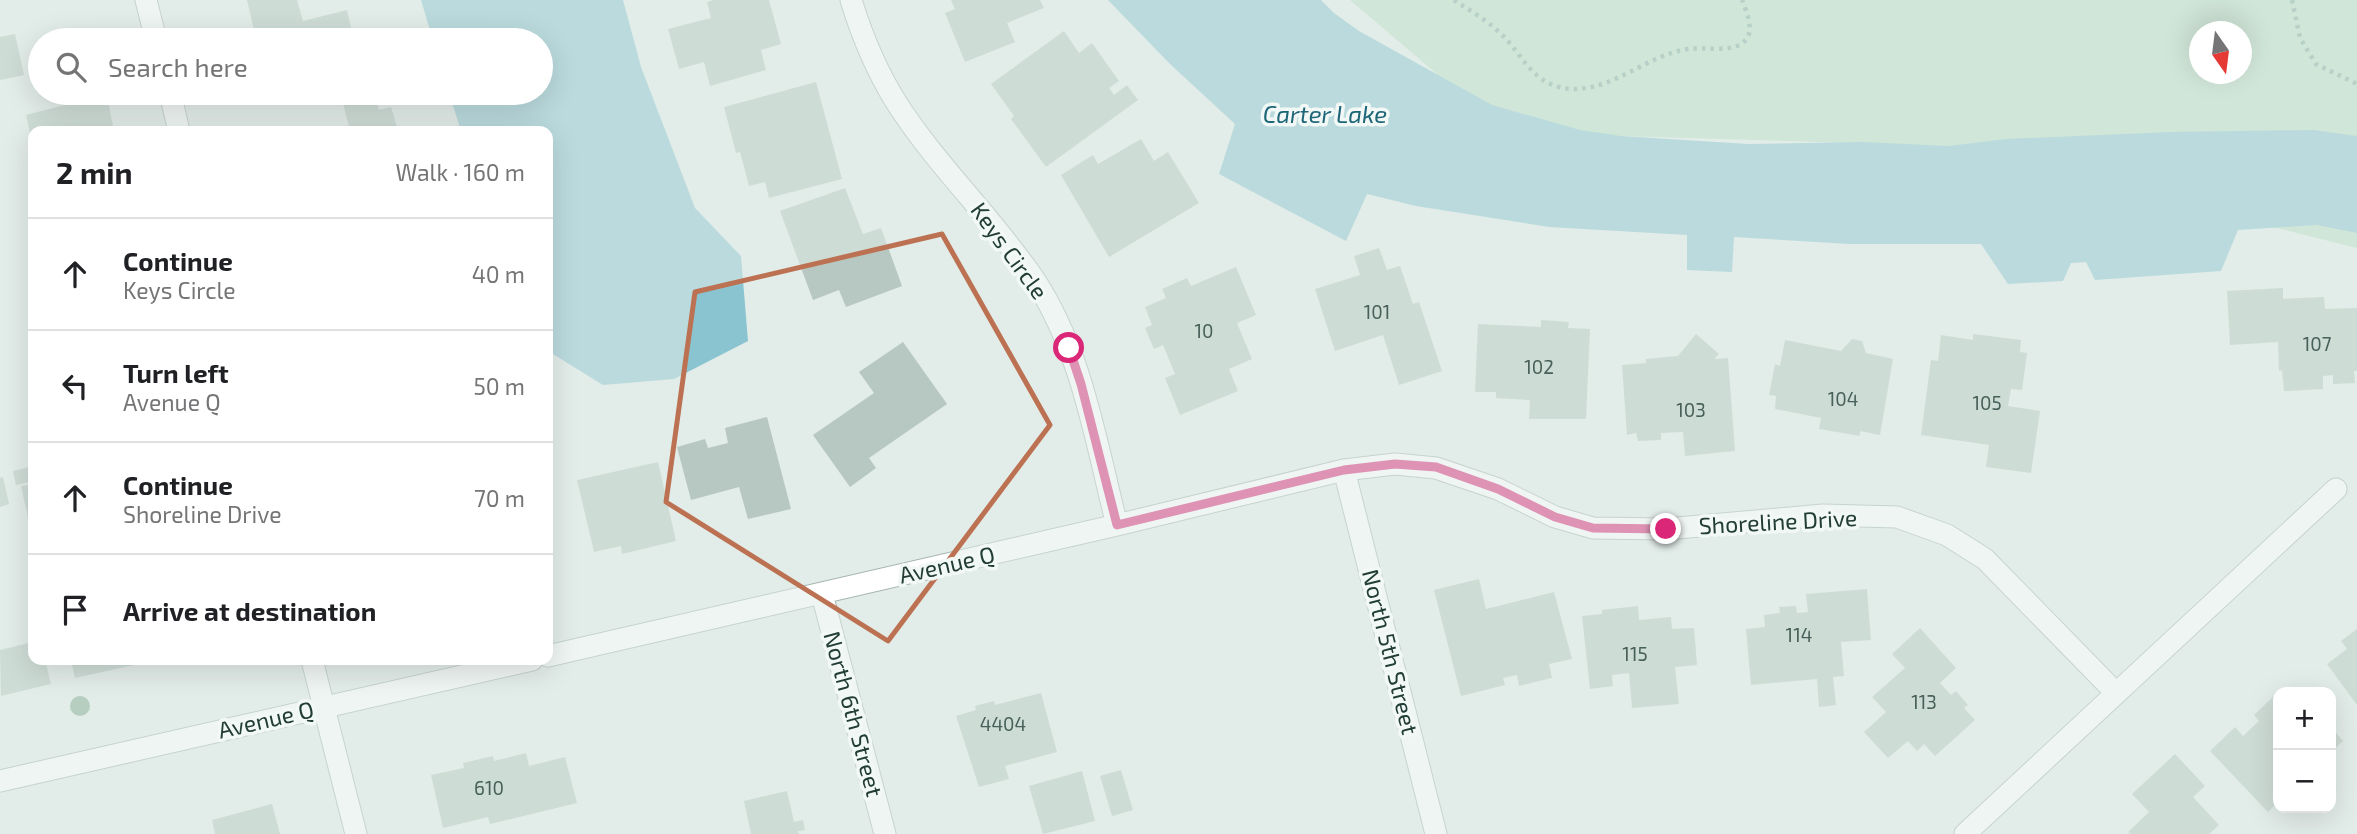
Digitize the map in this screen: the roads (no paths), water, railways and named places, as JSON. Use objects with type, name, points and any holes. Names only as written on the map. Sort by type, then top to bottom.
[{"type":"street","points":[[146,0],[153,28]]},
{"type":"street","name":"Keys Circle","points":[[851,0],[872,58],[897,103],[1012,249],[1054,312],[1081,384],[1117,525]]},
{"type":"street","points":[[173,105],[178,126]]},
{"type":"street","name":"Shoreline Drive","points":[[1344,470],[1395,464],[1436,467],[1498,489],[1555,517],[1593,528],[1666,529],[1823,515],[1897,517],[1947,535],[1986,559],[2116,694]]},
{"type":"street","name":"Avenue Q","points":[[553,655],[1344,470]]},
{"type":"street","name":"North 5th Street","points":[[1344,470],[1436,834]]},
{"type":"street","points":[[1965,834],[2336,489]]},
{"type":"street","name":"North 6th Street","points":[[822,594],[885,834]]},
{"type":"street","points":[[313,665],[356,834]]},
{"type":"street","name":"Avenue Q","points":[[0,781],[509,665]]},
{"type":"water","points":[[421,0],[623,0],[641,67],[695,208],[741,256],[748,341],[674,379],[603,385],[553,354],[553,126],[459,126],[453,105],[553,105],[553,28],[429,28]]},
{"type":"water","name":"Carter Lake","points":[[1108,0],[1321,0],[1359,31],[1492,105],[1580,130],[1621,136],[1748,144],[1862,142],[1949,146],[2006,139],[2170,132],[2313,130],[2357,136],[2357,233],[2317,225],[2238,230],[2221,271],[2095,280],[2086,262],[2071,263],[2063,281],[2008,284],[1981,244],[1850,244],[1734,237],[1732,272],[1687,270],[1687,235],[1549,227],[1416,206],[1367,194],[1346,241],[1219,174],[1235,124],[1170,64]]}]
